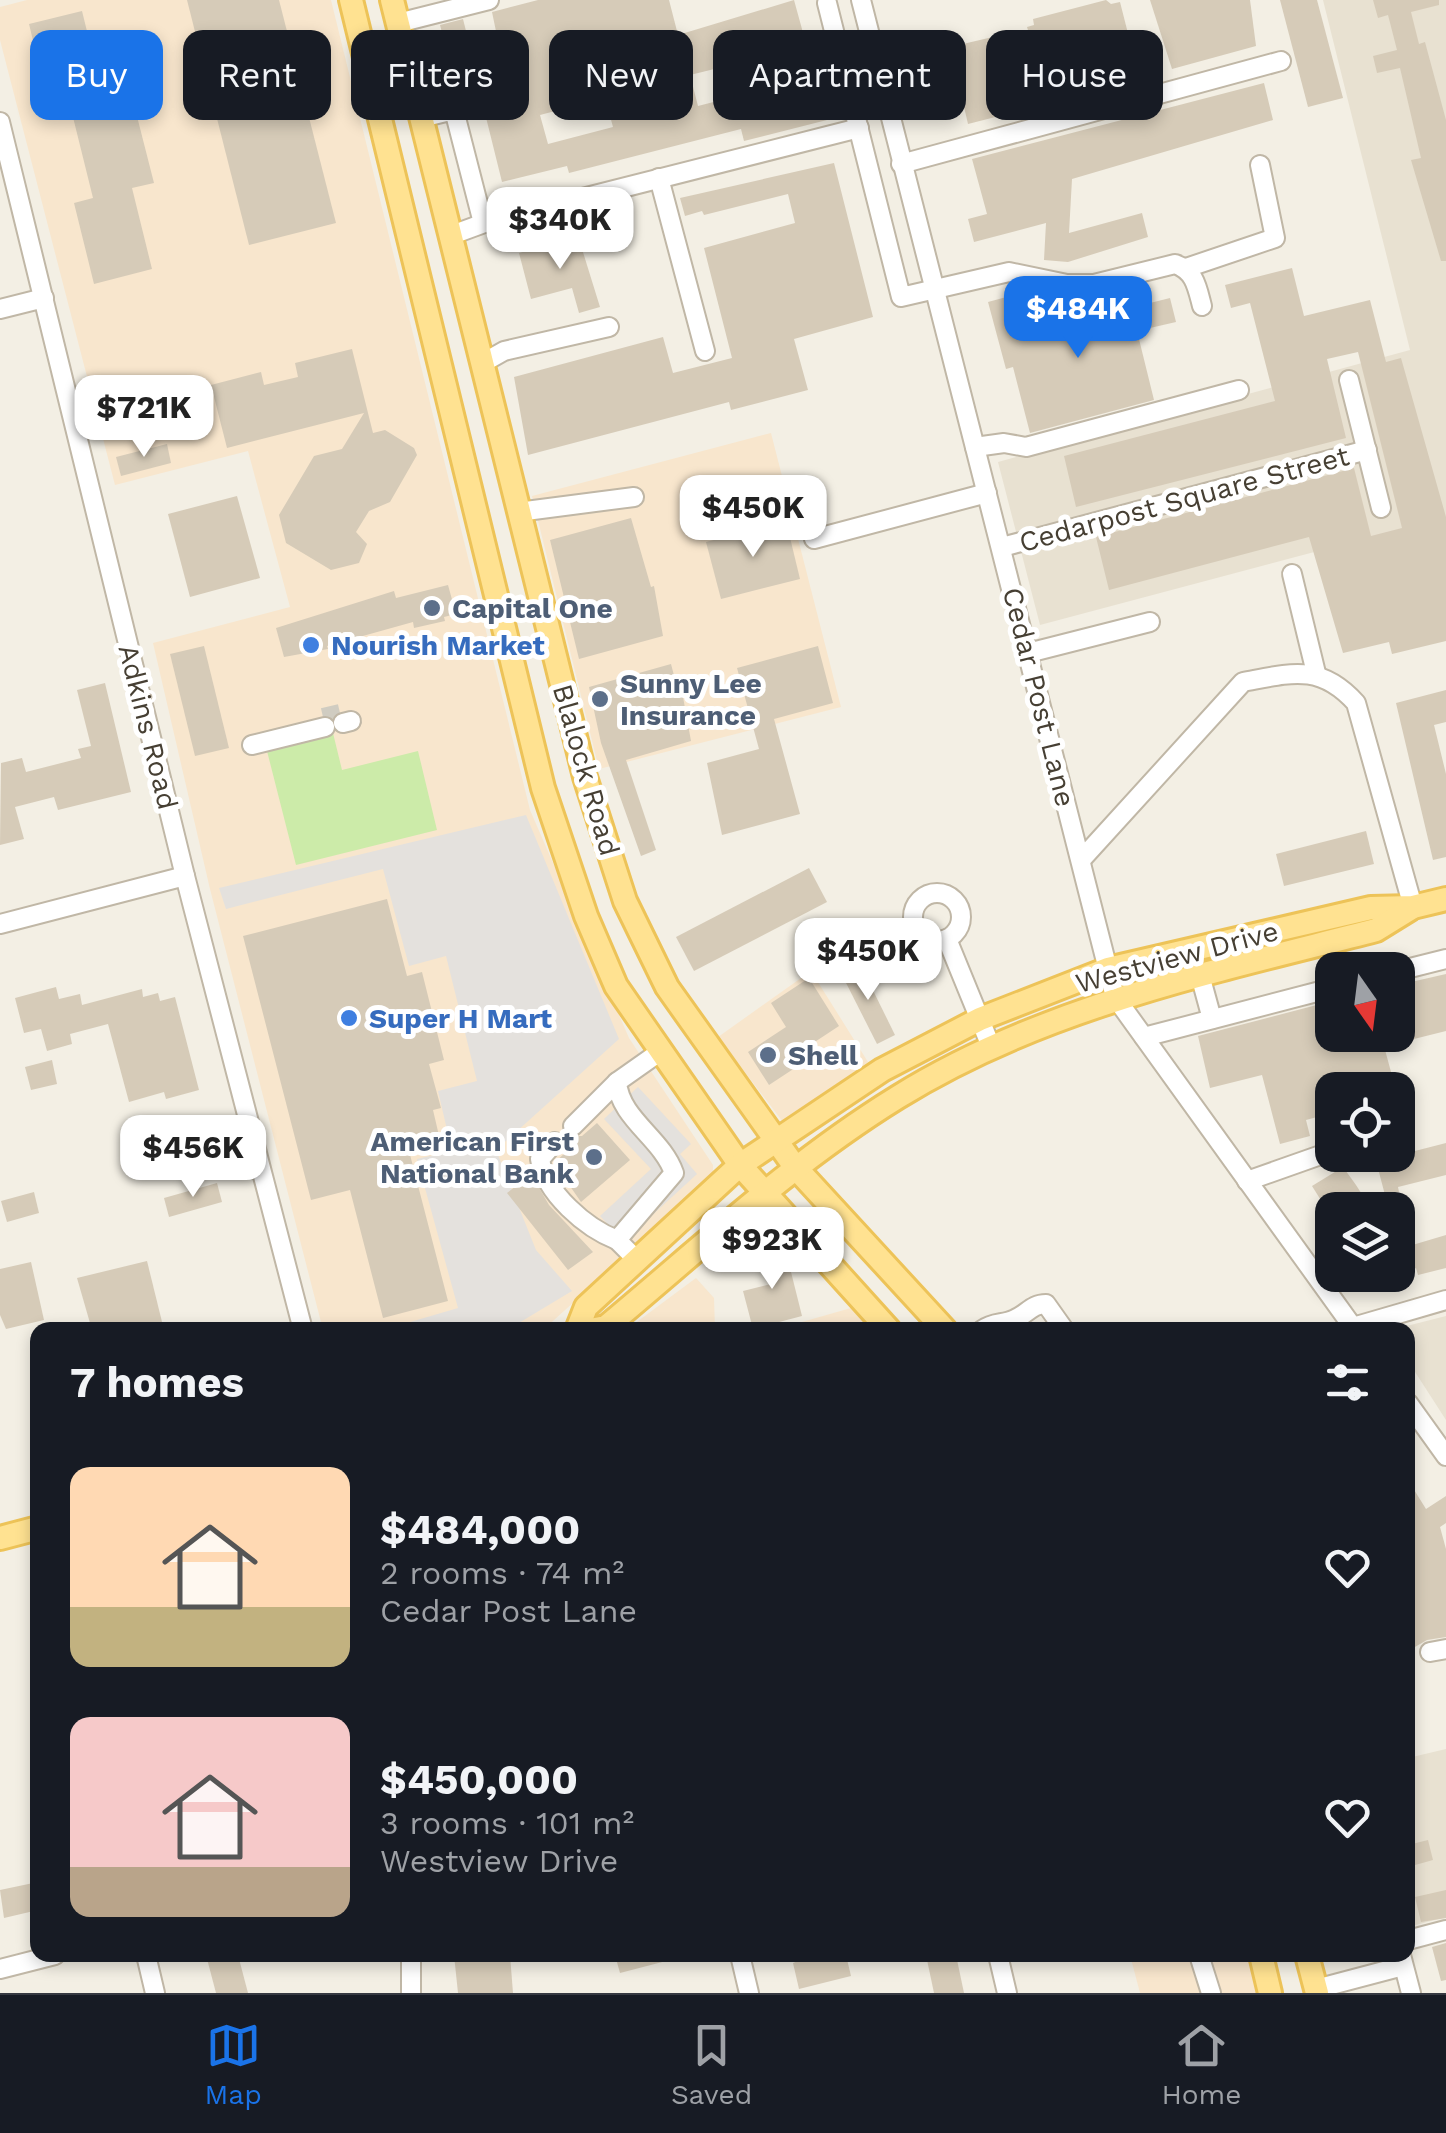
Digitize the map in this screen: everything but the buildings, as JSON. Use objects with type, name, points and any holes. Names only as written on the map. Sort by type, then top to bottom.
[{"type":"main road","name":"Blalock Road","points":[[351,0],[543,788],[586,916],[616,986],[740,1165],[761,1193],[882,1322]]},
{"type":"main road","name":"Blalock Road","points":[[421,120],[585,777],[625,901],[667,987],[776,1142],[938,1322]]},
{"type":"main road","points":[[411,249],[449,236]]},
{"type":"main road","name":"Westview Drive","points":[[580,1322],[586,1307],[740,1165],[882,1070],[980,1019],[1108,970],[1371,908],[1412,908],[1446,899]]},
{"type":"main road","points":[[586,916],[625,901]]},
{"type":"main road","name":"Westview Drive","points":[[613,1322],[761,1193],[901,1095],[992,1049],[1115,998],[1376,930],[1412,908]]},
{"type":"main road","points":[[0,1538],[30,1530]]},
{"type":"main road","points":[[1263,1962],[1270,1993]]},
{"type":"main road","points":[[1309,1962],[1317,1991]]},
{"type":"street","points":[[395,12],[489,0]]},
{"type":"street","name":"Cedar Post Lane","points":[[861,0],[1115,998],[1349,1322]]},
{"type":"street","points":[[827,3],[902,298],[1010,272],[1067,284],[1094,284],[1174,264],[1186,268],[1275,238],[1260,165]]},
{"type":"street","points":[[901,164],[1281,61]]},
{"type":"street","points":[[457,120],[484,223]]},
{"type":"street","name":"Adkins Road","points":[[0,122],[184,876],[301,1322]]},
{"type":"street","points":[[449,236],[536,204],[547,206],[858,128]]},
{"type":"street","points":[[660,178],[705,351]]},
{"type":"street","points":[[1186,268],[1202,306]]},
{"type":"street","points":[[0,310],[44,298]]},
{"type":"street","points":[[481,364],[504,352],[609,328]]},
{"type":"street","points":[[1349,380],[1381,508]]},
{"type":"street","points":[[975,447],[1004,443],[1026,447],[1238,390]]},
{"type":"street","name":"Cedarpost Square Street","points":[[1002,547],[1366,450]]},
{"type":"street","points":[[814,539],[987,493]]},
{"type":"street","points":[[518,512],[634,497]]},
{"type":"street","points":[[1292,574],[1316,674]]},
{"type":"street","points":[[1028,653],[1150,622]]},
{"type":"street","points":[[1080,860],[1243,682],[1316,674],[1341,687],[1356,703],[1412,908]]},
{"type":"street","points":[[252,745],[335,720]]},
{"type":"street","points":[[0,924],[184,876]]},
{"type":"street","points":[[947,938],[992,1049]]},
{"type":"street","points":[[1415,967],[1446,959]]},
{"type":"street","points":[[1200,976],[1212,1019]]},
{"type":"street","points":[[1144,1037],[1315,992]]},
{"type":"street","points":[[573,1126],[617,1082],[662,1052]]},
{"type":"street","points":[[617,1082],[619,1102],[667,1152],[674,1173],[617,1240]]},
{"type":"street","points":[[556,1142],[540,1159],[543,1178],[595,1232],[617,1240],[637,1260]]},
{"type":"street","points":[[1248,1181],[1315,1157]]},
{"type":"street","points":[[1376,1322],[1446,1300]]},
{"type":"street","points":[[1011,1322],[1038,1304],[1046,1304],[1059,1322]]},
{"type":"street","points":[[1415,1413],[1446,1456]]},
{"type":"street","points":[[1415,1938],[1446,1930]]},
{"type":"street","points":[[0,1969],[30,1962]]},
{"type":"street","points":[[148,1962],[155,1993]]},
{"type":"street","points":[[411,1962],[411,1993]]},
{"type":"street","points":[[742,1962],[749,1993]]},
{"type":"street","points":[[1000,1962],[1008,1993]]},
{"type":"street","points":[[1201,1962],[1210,1993]]},
{"type":"street","points":[[1317,1991],[1399,1962]]},
{"type":"street","points":[[1402,1962],[1410,1993]]},
{"type":"shaded area","points":[[27,0],[331,0],[351,81],[351,120],[360,120],[530,810],[629,1038],[713,1165],[713,1176],[552,1322],[321,1322],[210,889],[153,643],[290,607],[248,451],[115,485],[0,40],[0,7]]},
{"type":"shaded area","points":[[1323,0],[1446,0],[1446,517],[1040,625],[998,462],[1410,350]]},
{"type":"shaded area","points":[[771,433],[841,707],[599,769],[532,496]]},
{"type":"shaded area","points":[[526,815],[619,1039],[496,1150],[536,1250],[572,1291],[520,1322],[410,1322],[458,1308],[417,1159],[452,1151],[438,1091],[477,1081],[446,956],[409,966],[383,869],[226,909],[219,888]]},
{"type":"shaded area","points":[[811,971],[868,1062],[783,1122],[718,1037]]},
{"type":"shaded area","points":[[638,1087],[691,1144],[680,1154],[697,1174],[624,1241],[600,1216],[651,1169],[604,1119]]},
{"type":"shaded area","points":[[696,1278],[714,1298],[715,1322],[637,1322]]},
{"type":"shaded area","points":[[851,1308],[863,1322],[802,1322]]},
{"type":"shaded area","points":[[1446,1316],[1446,1420],[1415,1372],[1415,1324]]},
{"type":"shaded area","points":[[1446,1749],[1446,1917],[1415,1925],[1415,1756]]},
{"type":"shaded area","points":[[1132,1962],[1251,1962],[1260,1993],[1140,1993]]},
{"type":"green space","points":[[333,733],[342,770],[418,751],[437,830],[296,865],[267,751]]},
{"type":"tunnel","points":[[323,717],[340,713]]},
{"type":"place","name":"Capital One","points":[[432,608]]},
{"type":"place","name":"Nourish Market","points":[[311,645]]},
{"type":"place","name":"Sunny Lee Insurance","points":[[600,699]]},
{"type":"place","name":"Super H Mart","points":[[349,1018]]},
{"type":"place","name":"Shell","points":[[768,1055]]},
{"type":"place","name":"American First National Bank","points":[[594,1157]]}]
